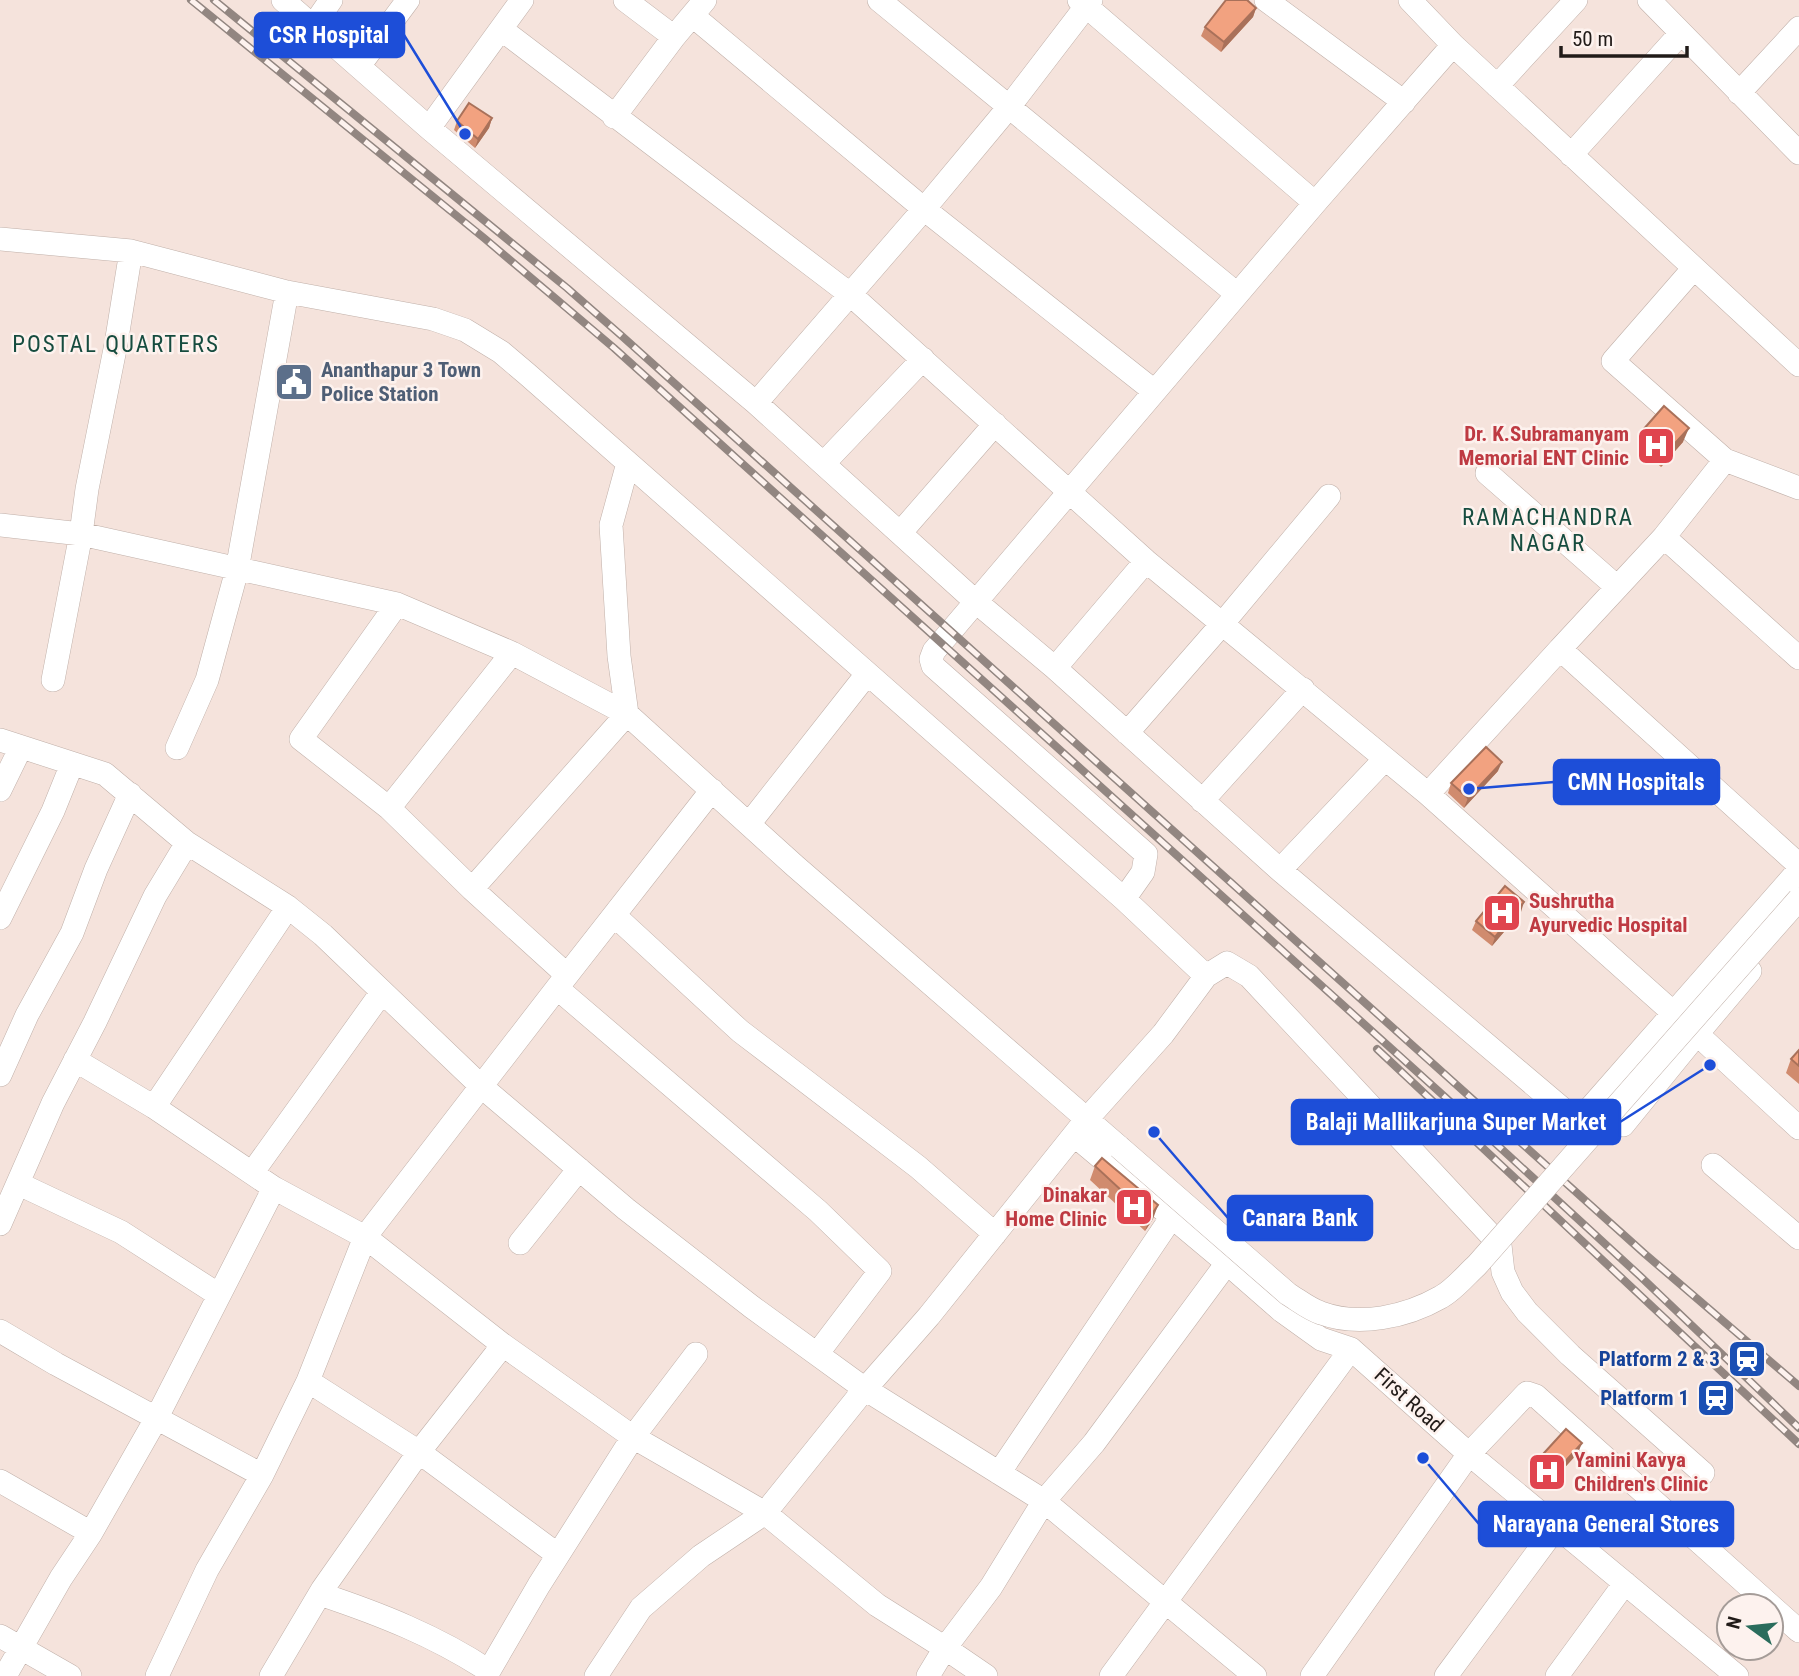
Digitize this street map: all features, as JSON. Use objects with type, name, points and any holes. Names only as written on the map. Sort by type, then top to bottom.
[{"type":"street","points":[[283,0],[429,128],[756,403],[975,601],[1055,668],[1280,870],[1578,1122],[1799,867],[1560,649]]},
{"type":"street","points":[[313,26],[331,0]]},
{"type":"street","points":[[359,66],[408,0]]},
{"type":"street","points":[[429,128],[522,0]]},
{"type":"street","points":[[625,0],[674,37]]},
{"type":"street","points":[[879,0],[1237,294]]},
{"type":"street","points":[[1266,0],[1404,102]]},
{"type":"street","points":[[1497,86],[1577,0]]},
{"type":"street","points":[[1649,0],[1799,153]]},
{"type":"street","points":[[756,403],[1009,107],[1085,2],[1315,203]]},
{"type":"street","points":[[1415,2],[1453,46],[1799,365]]},
{"type":"street","points":[[614,117],[699,8],[924,209],[1154,391]]},
{"type":"street","points":[[1738,93],[1799,28]]},
{"type":"street","points":[[500,29],[851,295],[1146,561],[1428,794],[1799,1128]]},
{"type":"street","points":[[1571,155],[1681,33]]},
{"type":"street","points":[[1124,899],[1143,872],[1146,854],[933,666],[931,659],[934,651],[1315,203],[1453,46]]},
{"type":"street","points":[[0,239],[131,251],[287,292],[433,319],[465,330],[501,352],[1124,899],[1206,976]]},
{"type":"street","points":[[53,680],[131,251]]},
{"type":"street","points":[[1695,268],[1614,361],[1725,460],[1799,488]]},
{"type":"street","points":[[177,748],[207,680],[237,570],[287,292]]},
{"type":"street","points":[[824,463],[923,359]]},
{"type":"street","points":[[901,532],[995,424]]},
{"type":"street","points":[[1428,794],[1664,537],[1725,460]]},
{"type":"street","points":[[472,889],[627,714],[619,656],[611,525],[628,463]]},
{"type":"street","points":[[1487,473],[1617,587]]},
{"type":"street","points":[[1127,733],[1223,624],[1329,496]]},
{"type":"street","points":[[0,525],[81,534],[397,604],[512,653],[627,714],[1080,1128],[1119,1147],[1288,1294],[1319,1313],[1345,1319],[1377,1319],[1417,1308],[1443,1296],[1477,1265],[1799,899]]},
{"type":"street","points":[[1664,537],[1799,658]]},
{"type":"street","points":[[1055,668],[1146,561]]},
{"type":"street","points":[[397,604],[301,739],[389,808],[562,981],[818,1211],[880,1271],[817,1354]]},
{"type":"street","points":[[389,808],[512,653]]},
{"type":"street","points":[[749,824],[867,674]]},
{"type":"street","points":[[1202,801],[1303,689]]},
{"type":"street","points":[[0,790],[10,744],[105,774],[187,843],[288,907],[323,935],[482,1087],[626,1209],[865,1389],[1044,1501],[1255,1676]]},
{"type":"street","points":[[1280,870],[1385,759]]},
{"type":"street","points":[[0,918],[72,764]]},
{"type":"street","points":[[157,1676],[207,1570],[262,1475],[308,1381],[365,1237],[712,790]]},
{"type":"street","points":[[0,1076],[27,1015],[72,933],[96,869],[130,794]]},
{"type":"street","points":[[0,1224],[53,1103],[155,896],[187,843]]},
{"type":"street","points":[[154,1107],[288,907]]},
{"type":"street","points":[[1623,1125],[1799,914]]},
{"type":"street","points":[[615,916],[740,1031],[918,1167],[995,1234]]},
{"type":"street","points":[[596,1676],[641,1608],[701,1556],[765,1513],[865,1389],[929,1316],[1080,1128],[1163,1034],[1206,976],[1227,963],[1249,976],[1500,1245],[1503,1272],[1512,1292],[1527,1312],[1570,1355],[1703,1473]]},
{"type":"street","points":[[252,1172],[382,992]]},
{"type":"street","points":[[75,1060],[154,1107],[275,1188],[365,1237],[503,1345],[633,1437],[765,1513],[877,1605],[986,1676]]},
{"type":"street","name":"First Road","points":[[1080,1128],[1171,1218],[1282,1311],[1321,1339],[1351,1349],[1469,1454],[1735,1675]]},
{"type":"street","points":[[1713,1165],[1799,1238]]},
{"type":"street","points":[[520,1243],[579,1170]]},
{"type":"street","points":[[19,1184],[121,1232],[219,1295]]},
{"type":"street","points":[[5,1676],[156,1419],[275,1188]]},
{"type":"street","points":[[999,1473],[1171,1218]]},
{"type":"street","points":[[928,1676],[945,1648],[991,1587],[1044,1501],[1094,1443],[1227,1263]]},
{"type":"street","points":[[0,1331],[262,1475]]},
{"type":"street","points":[[271,1676],[320,1594],[419,1452],[503,1345]]},
{"type":"street","points":[[1111,1676],[1351,1349]]},
{"type":"street","points":[[320,1594],[417,1630],[454,1648],[488,1674],[558,1555],[633,1437],[696,1354]]},
{"type":"street","points":[[308,1381],[419,1452],[558,1555]]},
{"type":"street","points":[[1312,1676],[1469,1454],[1523,1396],[1531,1393],[1799,1631]]},
{"type":"street","points":[[0,1481],[91,1532]]},
{"type":"street","points":[[1446,1676],[1557,1526]]},
{"type":"street","points":[[1557,1676],[1625,1583]]},
{"type":"street","points":[[0,1636],[70,1676]]},
{"type":"building","points":[[1226,0],[1247,0],[1256,8],[1224,42],[1205,27]]},
{"type":"building","points":[[469,103],[492,118],[478,139],[457,121]]},
{"type":"building","points":[[1664,406],[1689,428],[1666,453],[1642,431]]},
{"type":"building","points":[[1486,747],[1502,762],[1468,798],[1451,783]]},
{"type":"building","points":[[1505,886],[1524,902],[1495,937],[1476,921]]},
{"type":"building","points":[[1799,1050],[1799,1066],[1791,1059]]},
{"type":"building","points":[[1102,1158],[1158,1205],[1150,1217],[1095,1166]]},
{"type":"building","points":[[1566,1429],[1582,1443],[1550,1478],[1534,1464]]},
{"type":"railway","points":[[191,0],[484,238],[614,348],[1445,1097],[1640,1276],[1799,1428]]},
{"type":"railway","points":[[214,0],[567,288],[1645,1254],[1799,1386]]},
{"type":"railway","points":[[1377,1049],[1799,1444]]},
{"type":"place","name":"CSR Hospital","points":[[465,134]]},
{"type":"place","name":"Ananthapur 3 Town Police Station","points":[[294,382]]},
{"type":"place","name":"Dr. K.Subramanyam Memorial ENT Clinic","points":[[1656,446]]},
{"type":"place","name":"CMN Hospitals","points":[[1469,789]]},
{"type":"place","name":"Sushrutha Ayurvedic Hospital","points":[[1502,913]]},
{"type":"place","name":"Balaji Mallikarjuna Super Market","points":[[1710,1065]]},
{"type":"place","name":"Canara Bank","points":[[1154,1132]]},
{"type":"place","name":"Dinakar Home Clinic","points":[[1134,1207]]},
{"type":"place","name":"Platform 2 & 3","points":[[1747,1359]]},
{"type":"place","name":"Platform 1","points":[[1716,1398]]},
{"type":"place","name":"Narayana General Stores","points":[[1423,1458]]},
{"type":"place","name":"Yamini Kavya Children's Clinic","points":[[1547,1472]]},
{"type":"district","name":"POSTAL QUARTERS","points":[[116,344]]},
{"type":"district","name":"RAMACHANDRA NAGAR","points":[[1548,530]]}]
